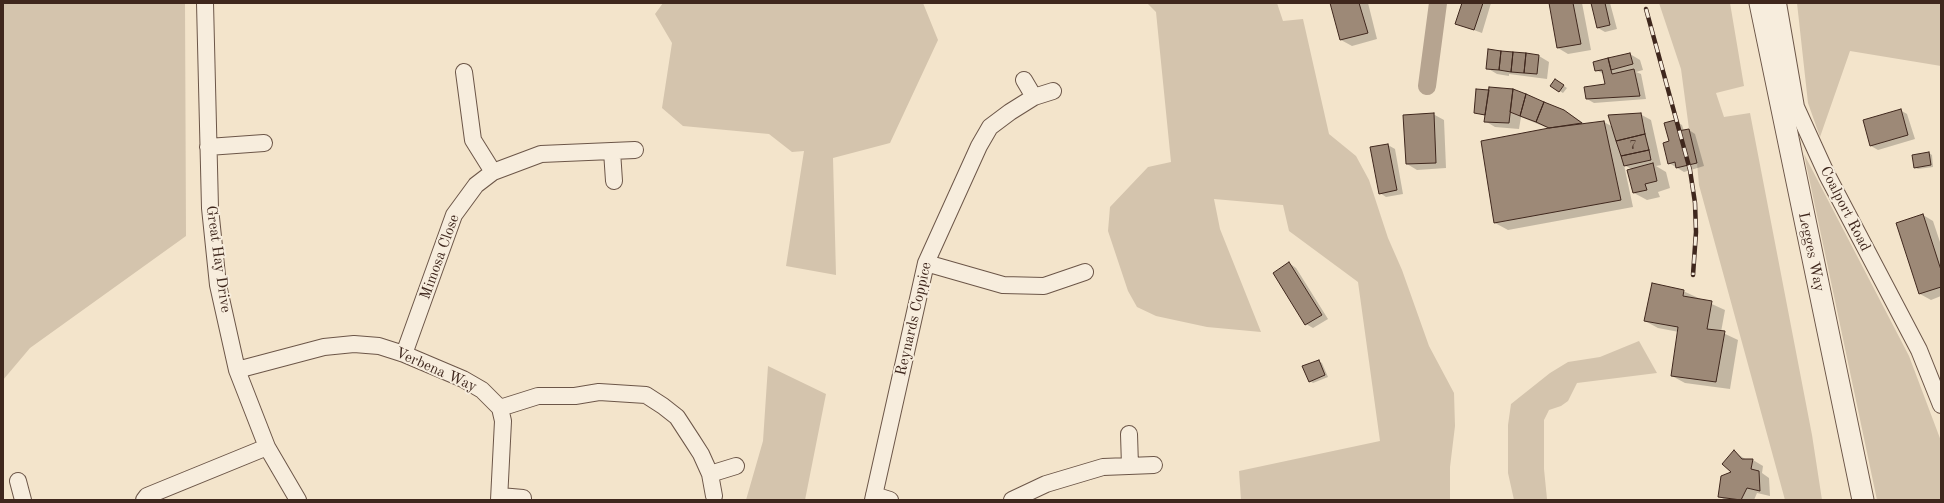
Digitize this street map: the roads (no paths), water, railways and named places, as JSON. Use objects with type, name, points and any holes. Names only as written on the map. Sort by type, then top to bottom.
[{"type":"street","name":"Great Hay Drive","points":[[205,3],[210,208],[218,285],[237,370],[267,447],[298,500]]},
{"type":"street","name":"Legges Way","points":[[1760,3],[1863,500]]},
{"type":"street","name":"Coalport Road","points":[[1778,3],[1796,107],[1827,175],[1919,350],[1941,405]]},
{"type":"street","points":[[464,72],[473,140],[494,172]]},
{"type":"street","points":[[1024,80],[1034,97]]},
{"type":"street","name":"Reynards Coppice","points":[[873,498],[926,263],[979,146],[990,127],[1034,97],[1053,91]]},
{"type":"street","points":[[208,147],[264,143]]},
{"type":"street","name":"Mimosa Close","points":[[404,354],[454,215],[476,185],[494,172],[541,154],[635,150]]},
{"type":"street","points":[[612,151],[614,181]]},
{"type":"street","points":[[926,263],[1003,285],[1044,286],[1085,272]]},
{"type":"street","name":"Verbena Way","points":[[237,370],[324,347],[354,344],[379,346],[404,354],[463,379],[482,390],[500,408]]},
{"type":"street","points":[[523,498],[499,498],[503,421],[500,408],[538,396],[575,396],[599,392],[646,395],[677,417],[701,454],[710,474],[714,496]]},
{"type":"street","points":[[1129,434],[1130,466]]},
{"type":"street","points":[[144,500],[147,496],[267,447]]},
{"type":"street","points":[[710,474],[736,466]]},
{"type":"street","points":[[1012,500],[1046,484],[1103,467],[1154,466]]},
{"type":"street","points":[[18,481],[23,500]]},
{"type":"street","points":[[873,498],[890,500]]},
{"type":"waterway","points":[[1427,86],[1438,3]]},
{"type":"railway","points":[[1646,9],[1690,170],[1695,203],[1696,232],[1693,275]]}]
